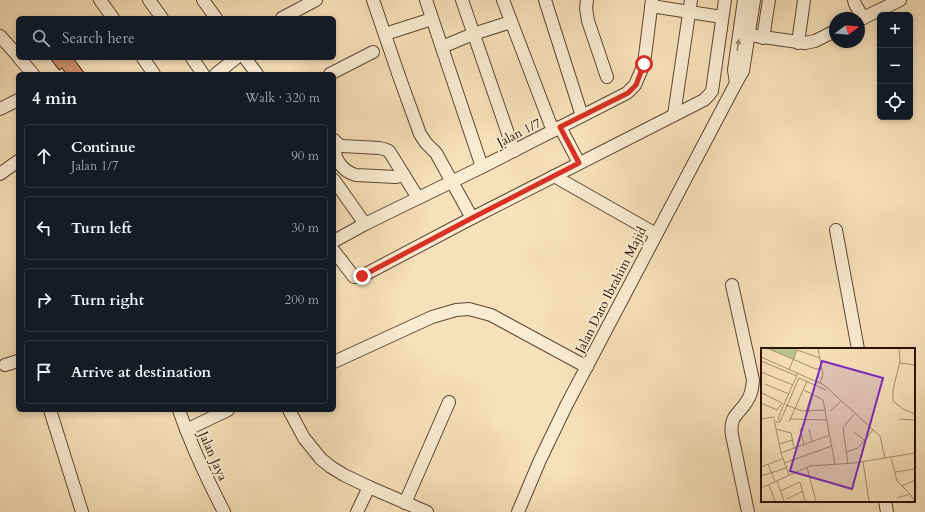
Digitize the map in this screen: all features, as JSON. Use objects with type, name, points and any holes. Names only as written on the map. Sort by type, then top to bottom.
[{"type":"street","points":[[100,0],[112,16]]},
{"type":"street","points":[[149,0],[161,16]]},
{"type":"street","points":[[203,0],[215,16]]},
{"type":"street","points":[[286,16],[316,0]]},
{"type":"street","points":[[373,0],[420,134],[426,143],[436,153],[472,218]]},
{"type":"street","points":[[426,0],[482,167]]},
{"type":"street","points":[[462,0],[514,151]]},
{"type":"street","points":[[503,0],[557,129],[579,163]]},
{"type":"street","points":[[544,0],[582,116]]},
{"type":"street","points":[[587,0],[586,8],[588,21],[607,77]]},
{"type":"street","points":[[336,254],[354,277],[357,278],[362,276],[472,218],[704,100],[712,91],[725,0]]},
{"type":"street","points":[[736,83],[734,70],[744,0]]},
{"type":"street","name":"Jalan Dato Ibrahim Majid","points":[[518,512],[540,460],[566,406],[743,71],[754,0]]},
{"type":"street","points":[[763,38],[769,0]]},
{"type":"street","points":[[798,42],[804,0]]},
{"type":"street","points":[[854,0],[858,12]]},
{"type":"street","points":[[865,17],[900,0]]},
{"type":"street","points":[[652,3],[690,6],[722,17]]},
{"type":"street","name":"Jalan 1/7","points":[[336,239],[628,93],[636,85],[644,64],[652,3]]},
{"type":"street","points":[[674,115],[690,6]]},
{"type":"street","points":[[385,34],[432,19]]},
{"type":"street","points":[[442,47],[473,34],[511,22]]},
{"type":"street","points":[[749,35],[805,43],[815,41],[829,34]]},
{"type":"street","points":[[0,36],[16,54]]},
{"type":"street","points":[[334,72],[373,52]]},
{"type":"street","points":[[21,60],[31,72]]},
{"type":"street","points":[[144,60],[153,72]]},
{"type":"street","points":[[193,60],[202,72]]},
{"type":"street","points":[[218,72],[234,60]]},
{"type":"street","points":[[246,60],[256,72]]},
{"type":"street","points":[[0,109],[16,101]]},
{"type":"street","points":[[336,142],[342,146],[384,149],[389,151],[418,198]]},
{"type":"street","points":[[336,156],[340,165],[351,174],[396,177],[404,175]]},
{"type":"street","points":[[0,174],[16,162]]},
{"type":"street","points":[[554,176],[656,234]]},
{"type":"street","points":[[336,183],[365,224]]},
{"type":"street","points":[[836,230],[858,348]]},
{"type":"street","points":[[732,284],[752,380],[752,390],[747,402],[733,419],[731,426],[748,512]]},
{"type":"street","points":[[336,361],[432,317],[451,311],[469,309],[491,315],[587,367]]},
{"type":"street","points":[[5,365],[16,362]]},
{"type":"street","points":[[405,503],[449,402]]},
{"type":"street","points":[[51,412],[82,512]]},
{"type":"street","name":"Jalan Jaya","points":[[181,412],[186,430],[204,474],[224,512]]},
{"type":"street","points":[[186,430],[224,412]]},
{"type":"street","points":[[290,412],[304,438],[321,459],[344,475],[427,512]]},
{"type":"street","points":[[357,512],[369,487]]},
{"type":"street","points":[[885,502],[886,512]]},
{"type":"building","points":[[52,60],[74,60],[84,72],[65,72],[62,68],[59,70]]},
{"type":"route","points":[[362,276],[579,163],[560,127],[628,93],[636,85],[644,64]]}]
